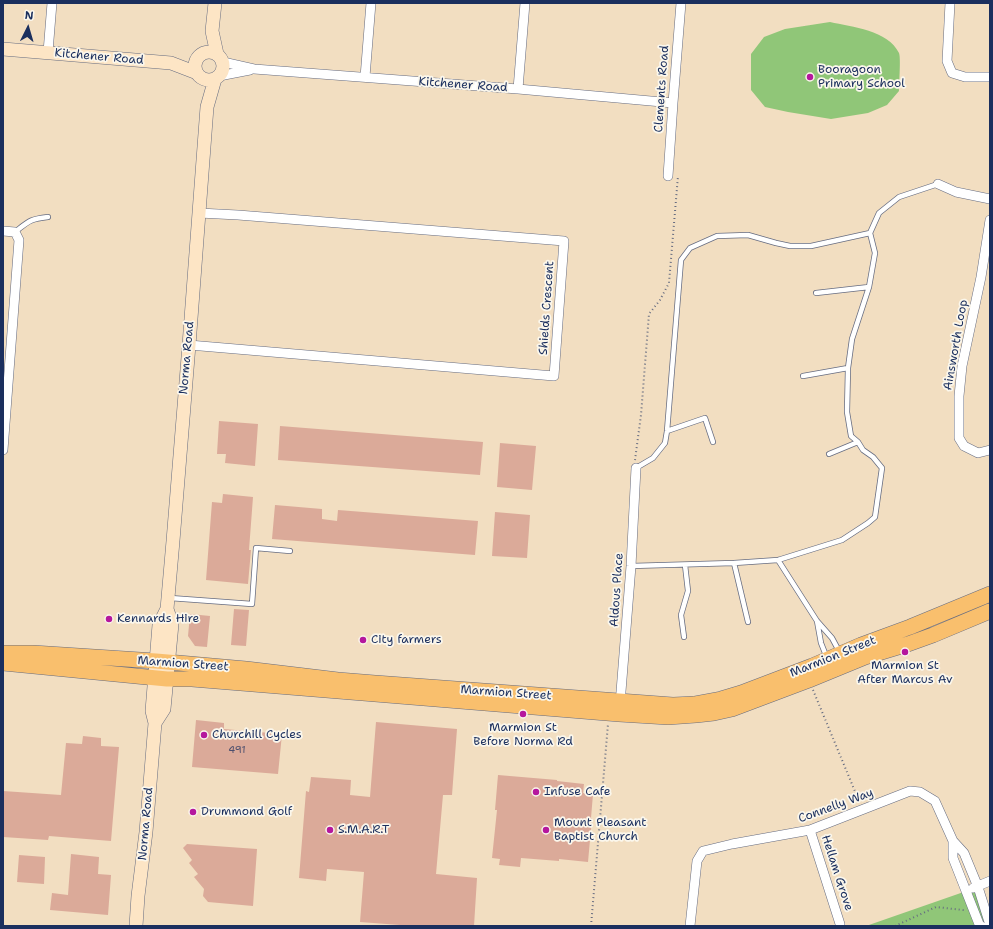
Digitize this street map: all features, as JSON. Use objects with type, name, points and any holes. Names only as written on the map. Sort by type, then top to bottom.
[{"type":"main road","name":"Marmion Street","points":[[3,663],[161,678],[668,717],[714,713],[732,709],[809,680],[837,662],[990,594]]},
{"type":"main road","name":"Marmion Street","points":[[837,662],[865,657],[908,644],[990,611]]},
{"type":"main road","name":"Marmion Street","points":[[3,653],[162,661],[246,669],[616,712]]},
{"type":"street","points":[[48,52],[52,3]]},
{"type":"street","points":[[212,31],[223,67],[222,72],[217,78],[208,80],[198,75],[195,64],[196,60],[201,55],[212,31],[215,3]]},
{"type":"street","points":[[364,77],[371,3]]},
{"type":"street","points":[[518,89],[525,3]]},
{"type":"street","name":"Clements Road","points":[[668,176],[681,3]]},
{"type":"street","points":[[950,3],[947,60],[952,73],[965,77],[990,77]]},
{"type":"street","name":"Kitchener Road","points":[[3,49],[170,63],[198,75]]},
{"type":"street","points":[[201,55],[210,52],[220,58]]},
{"type":"street","name":"Kitchener Road","points":[[170,63],[201,55]]},
{"type":"street","name":"Kitchener Road","points":[[220,58],[254,69],[518,89],[673,103]]},
{"type":"street","name":"Kitchener Road","points":[[217,78],[254,69]]},
{"type":"street","name":"Norma Road","points":[[198,75],[207,107]]},
{"type":"street","name":"Norma Road","points":[[136,926],[155,723],[164,709],[159,625],[167,603],[207,107],[217,78]]},
{"type":"street","points":[[938,184],[956,192],[990,199]]},
{"type":"street","name":"Shields Crescent","points":[[189,345],[554,376],[564,241],[199,213]]},
{"type":"street","name":"Ainsworth Loop","points":[[990,220],[981,277],[962,366],[959,396],[959,438],[964,446],[978,453],[990,450]]},
{"type":"street","points":[[3,231],[15,232],[19,240],[3,450]]},
{"type":"street","name":"Aldous Place","points":[[616,712],[631,566],[636,468]]},
{"type":"street","name":"Connelly Way","points":[[690,926],[698,861],[703,851],[732,844],[810,830],[910,790],[920,792],[935,801],[953,841],[964,853],[978,887],[986,896],[989,926]]},
{"type":"street","name":"Hellam Grove","points":[[810,830],[840,924]]},
{"type":"street","name":"Connelly Way","points":[[953,841],[953,858],[981,926]]},
{"type":"street","points":[[966,891],[990,881]]},
{"type":"street","points":[[971,904],[986,896]]},
{"type":"lane","points":[[631,566],[734,563],[778,560],[842,540],[875,517],[882,468],[851,436],[847,412],[848,368],[852,339],[869,288],[875,253],[870,233],[879,214],[899,197],[938,184]]},
{"type":"lane","points":[[15,232],[33,219],[48,217]]},
{"type":"lane","points":[[636,468],[653,458],[664,443],[667,431],[681,260],[690,248],[717,236],[748,235],[790,246],[811,246],[870,233]]},
{"type":"lane","points":[[816,293],[869,288]]},
{"type":"lane","points":[[802,376],[848,368]]},
{"type":"lane","points":[[667,431],[704,418],[712,442]]},
{"type":"lane","points":[[829,454],[858,442]]},
{"type":"lane","points":[[167,603],[252,604],[256,548],[290,551]]},
{"type":"lane","points":[[778,560],[817,621],[832,638],[837,662]]},
{"type":"lane","points":[[734,563],[748,622]]},
{"type":"lane","points":[[684,637],[681,615],[688,591],[685,565]]},
{"type":"lane","points":[[817,621],[821,644],[837,662]]},
{"type":"path","points":[[636,468],[635,462],[642,404],[649,314],[660,300],[669,283],[678,173]]},
{"type":"path","points":[[811,685],[862,810]]},
{"type":"path","points":[[591,926],[616,712]]},
{"type":"path","points":[[895,926],[936,908],[963,910],[971,904]]},
{"type":"green space","points":[[830,22],[859,28],[878,34],[894,45],[900,56],[899,91],[887,105],[868,113],[831,119],[765,107],[751,90],[751,54],[764,37],[785,29]]},
{"type":"green space","points":[[978,887],[989,926],[866,926]]},
{"type":"building","points":[[219,421],[258,424],[255,466],[225,463],[226,454],[217,454]]},
{"type":"building","points":[[280,426],[483,442],[480,475],[278,460]]},
{"type":"building","points":[[500,443],[536,446],[532,490],[497,487]]},
{"type":"building","points":[[223,494],[253,497],[248,584],[206,580],[212,502],[222,503]]},
{"type":"building","points":[[275,505],[322,509],[322,519],[337,521],[338,510],[478,521],[475,555],[272,539]]},
{"type":"building","points":[[495,512],[530,515],[527,558],[492,556]]},
{"type":"building","points":[[234,609],[249,610],[246,646],[231,645]]},
{"type":"building","points":[[190,614],[210,616],[207,647],[195,646],[188,636]]},
{"type":"building","points":[[196,720],[224,723],[224,729],[282,734],[278,774],[192,767]]},
{"type":"building","points":[[376,722],[457,729],[452,795],[443,795],[436,874],[477,878],[474,926],[413,926],[360,922],[364,872],[327,869],[326,881],[299,878],[306,791],[309,792],[311,777],[351,780],[350,795],[370,797]]},
{"type":"building","points":[[83,736],[101,738],[101,746],[119,747],[111,841],[49,836],[48,840],[3,837],[3,791],[61,795],[66,743],[82,744]]},
{"type":"building","points":[[498,775],[584,784],[583,793],[593,794],[588,862],[559,859],[559,861],[521,858],[520,867],[499,865],[500,859],[492,858],[497,810],[495,810]]},
{"type":"building","points":[[187,844],[257,849],[253,906],[208,902],[203,896],[204,889],[194,877],[198,874],[189,863],[192,860],[183,848]]},
{"type":"building","points":[[71,854],[99,857],[98,874],[111,875],[108,915],[50,910],[52,893],[68,895]]},
{"type":"building","points":[[19,855],[45,857],[44,884],[17,882]]},
{"type":"place","name":"Booragoon Primary School","points":[[810,77]]},
{"type":"place","name":"Kennards Hire","points":[[109,619]]},
{"type":"place","name":"City farmers","points":[[363,640]]},
{"type":"place","name":"Marmion St After Marcus Av","points":[[905,652]]},
{"type":"place","name":"Marmion St Before Norma Rd","points":[[523,714]]},
{"type":"place","name":"Churchill Cycles","points":[[204,735]]},
{"type":"place","name":"Infuse Cafe","points":[[536,792]]},
{"type":"place","name":"Drummond Golf","points":[[193,812]]},
{"type":"place","name":"S.M.A.R.T","points":[[330,830]]},
{"type":"place","name":"Mount Pleasant Baptist Church","points":[[546,830]]}]
